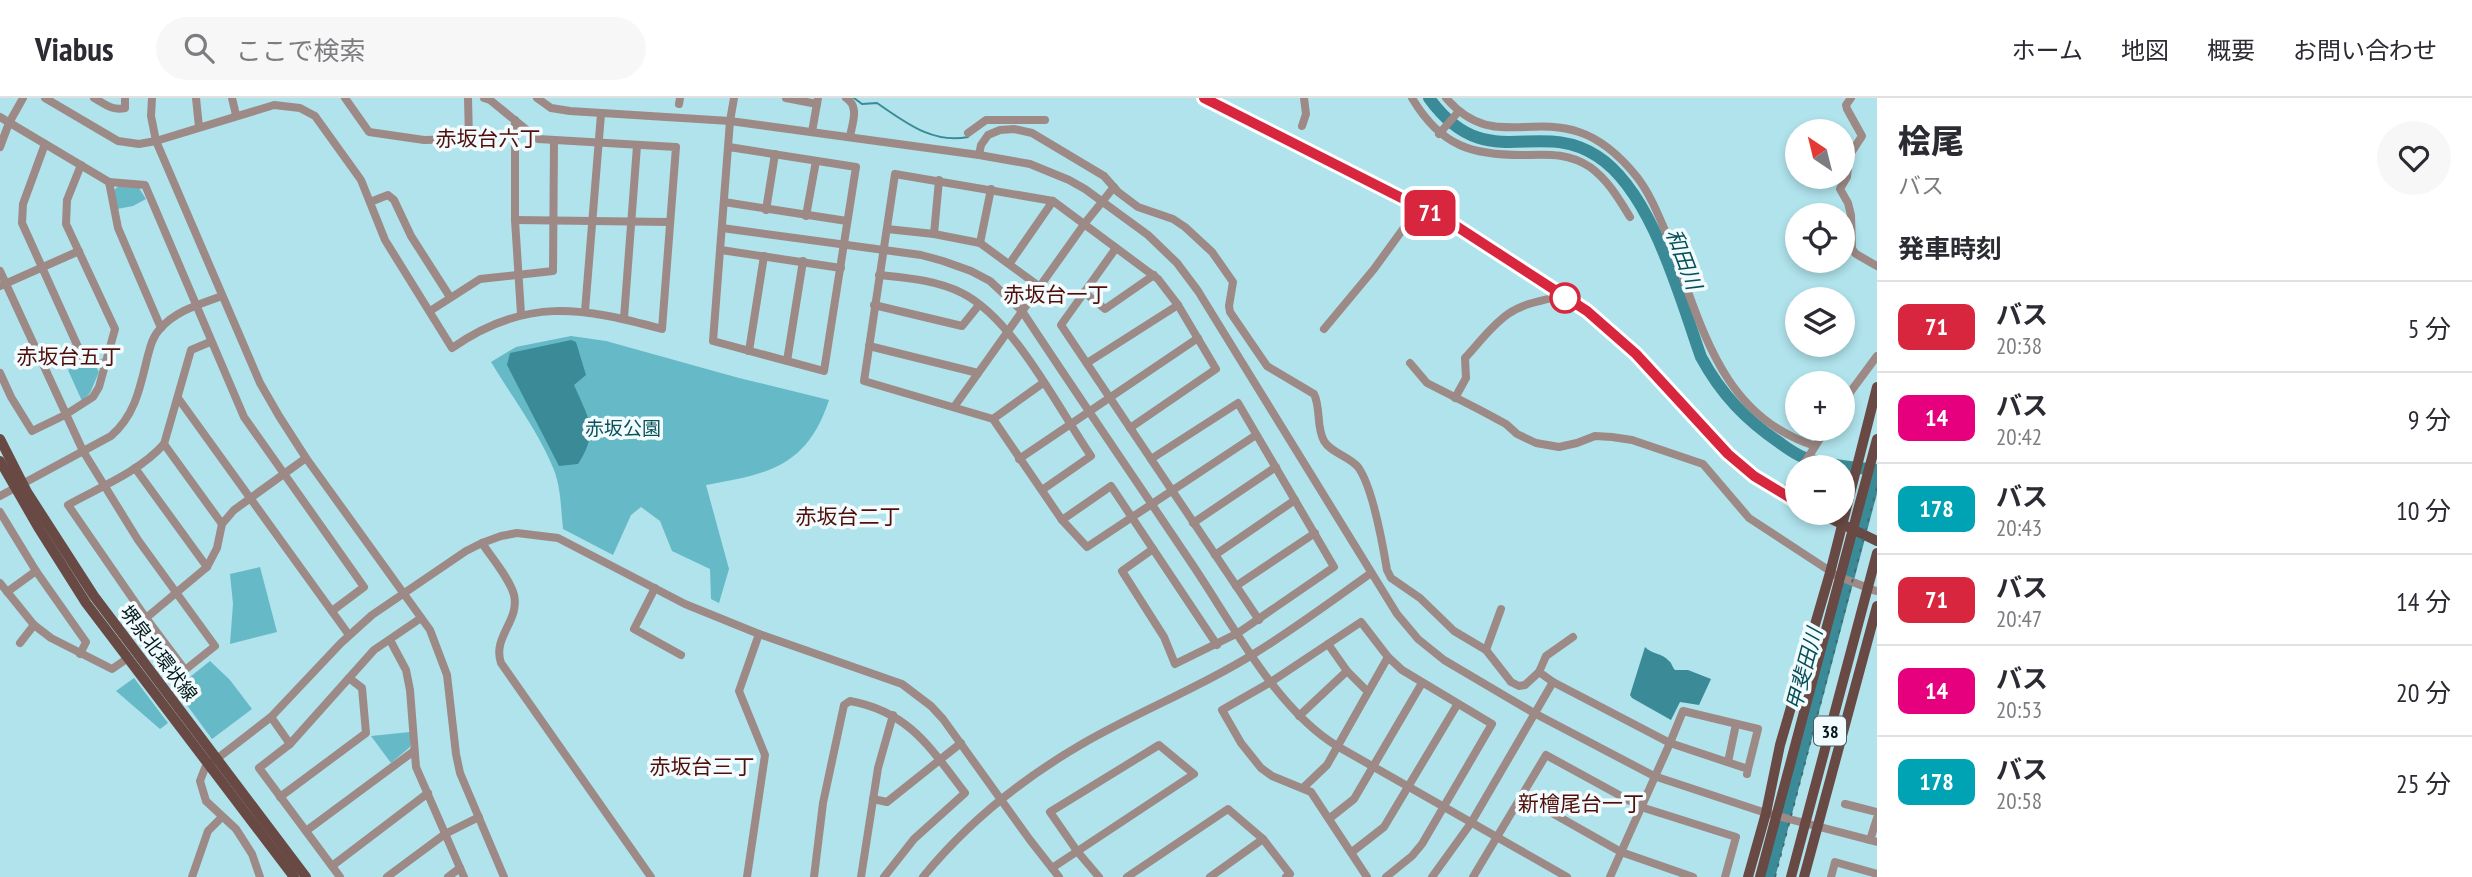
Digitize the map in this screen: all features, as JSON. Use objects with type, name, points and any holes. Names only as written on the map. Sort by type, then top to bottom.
[{"type":"main road","points":[[1204,98],[1453,224],[1587,311],[1618,337],[1728,454],[1754,476],[1783,494]]},
{"type":"main road","points":[[1855,472],[1877,387]]},
{"type":"main road","name":"堺泉北環状線","points":[[0,439],[19,486],[86,603],[306,877]]},
{"type":"main road","name":"38","points":[[1760,877],[1838,575],[1877,439]]},
{"type":"main road","name":"堺泉北環状線","points":[[0,461],[294,877]]},
{"type":"main road","points":[[1748,877],[1768,813],[1780,745],[1838,575],[1842,525]]},
{"type":"main road","points":[[1844,525],[1877,541]]},
{"type":"main road","name":"38","points":[[1791,877],[1870,588],[1877,553]]},
{"type":"main road","points":[[1804,877],[1877,606]]},
{"type":"street","points":[[0,147],[9,122],[23,98]]},
{"type":"street","points":[[46,98],[118,141],[139,144],[274,105],[300,108],[315,117],[362,180],[385,240],[452,348],[487,326],[521,314],[551,310],[585,311],[662,329],[676,148],[538,139],[484,98]]},
{"type":"street","points":[[94,98],[112,108],[121,109],[125,108],[125,98]]},
{"type":"street","points":[[152,98],[151,116],[156,141],[260,383],[306,458],[404,593],[430,631],[440,652],[447,675],[460,773],[504,877]]},
{"type":"street","points":[[196,98],[199,127]]},
{"type":"street","points":[[232,98],[236,116]]},
{"type":"street","points":[[345,98],[369,132],[435,139],[469,139],[468,98]]},
{"type":"street","points":[[537,98],[551,108],[601,114],[730,121],[979,155],[1030,164],[1069,180],[1141,229],[1177,263],[1241,359],[1397,614],[1418,639],[1444,660],[1534,713],[1654,776],[1768,813],[1874,841],[1877,818]]},
{"type":"street","points":[[729,147],[856,167],[824,371],[712,341],[730,121],[734,98]]},
{"type":"street","points":[[786,98],[817,101],[812,132]]},
{"type":"street","points":[[846,98],[855,108],[850,137]]},
{"type":"street","points":[[1302,126],[1306,114],[1304,98]]},
{"type":"street","points":[[1412,98],[1439,134],[1480,153],[1498,156],[1551,154],[1577,160],[1605,181],[1630,217]]},
{"type":"street","points":[[1446,98],[1475,122],[1487,126],[1546,127],[1577,131],[1593,137],[1618,156],[1650,197],[1715,361],[1729,382],[1746,404],[1762,418],[1781,432],[1814,447]]},
{"type":"street","points":[[1851,98],[1846,105],[1862,136],[1849,156],[1847,177],[1840,189],[1851,215],[1852,249],[1877,266]]},
{"type":"street","points":[[1439,134],[1459,111]]},
{"type":"street","points":[[585,311],[601,114]]},
{"type":"street","points":[[0,117],[109,182],[145,185],[210,342],[244,416],[364,587],[332,611]]},
{"type":"street","points":[[514,120],[515,220],[521,314]]},
{"type":"street","points":[[968,133],[986,120],[1045,120],[1032,132]]},
{"type":"street","points":[[979,155],[981,145],[988,135],[1000,130],[1014,129],[1032,132],[1104,176],[1138,207],[1173,219],[1185,227],[1212,252],[1233,282],[1230,312],[1267,366],[1314,394],[1326,445],[1349,458],[1359,468],[1366,483],[1391,578],[1420,598],[1454,631],[1486,650],[1503,674],[1519,686],[1525,685],[1539,672],[1546,656],[1573,638]]},
{"type":"street","points":[[430,311],[480,279],[553,271],[554,141]]},
{"type":"street","points":[[45,144],[21,212],[25,232],[83,358],[105,364]]},
{"type":"street","points":[[624,318],[638,146]]},
{"type":"street","points":[[765,210],[775,154]]},
{"type":"street","points":[[806,216],[816,161]]},
{"type":"street","points":[[0,373],[32,431],[93,397],[99,387],[115,329],[66,224],[66,200],[81,165]]},
{"type":"street","points":[[1130,428],[1216,369],[1178,305],[1154,275],[1053,201],[895,174],[864,381],[993,419],[1062,520],[1087,547],[1256,435]]},
{"type":"street","points":[[934,234],[939,180]]},
{"type":"street","points":[[109,182],[118,228],[161,328]]},
{"type":"street","points":[[954,407],[1085,223],[1114,187]]},
{"type":"street","points":[[980,243],[991,189]]},
{"type":"street","points":[[370,202],[388,195],[394,200],[411,236],[450,297]]},
{"type":"street","points":[[1010,263],[1053,201]]},
{"type":"street","points":[[724,202],[847,221]]},
{"type":"street","points":[[1324,329],[1419,207]]},
{"type":"street","points":[[515,220],[670,222]]},
{"type":"street","points":[[722,228],[921,255],[971,271],[990,281],[1022,311],[1252,655],[1299,716],[1323,737],[1563,876]]},
{"type":"street","points":[[887,229],[980,243],[1040,287]]},
{"type":"street","points":[[1116,248],[1061,325],[1259,620]]},
{"type":"street","points":[[720,250],[841,268]]},
{"type":"street","points":[[3,285],[79,251]]},
{"type":"street","points":[[749,351],[764,256]]},
{"type":"street","points":[[787,361],[803,261]]},
{"type":"street","points":[[0,271],[3,285],[83,451],[104,485],[138,540],[215,646],[186,670],[146,618],[68,505],[104,485],[135,468],[154,456],[164,444],[191,350],[210,342]]},
{"type":"street","points":[[879,275],[923,280],[965,294],[1008,331],[1091,456],[1042,490]]},
{"type":"street","points":[[1084,292],[1105,309],[1154,275]]},
{"type":"street","points":[[0,496],[111,436],[132,412],[151,344],[161,328],[171,318],[222,296]]},
{"type":"street","points":[[1455,398],[1466,377],[1465,358],[1491,329],[1521,306],[1562,296]]},
{"type":"street","points":[[874,305],[962,326],[979,305]]},
{"type":"street","points":[[1087,363],[1178,305]]},
{"type":"street","points":[[1019,459],[1198,338]]},
{"type":"street","points":[[869,346],[978,373]]},
{"type":"street","points":[[1241,359],[1255,349]]},
{"type":"street","points":[[1855,386],[1877,356]]},
{"type":"street","points":[[1409,363],[1427,383],[1506,424],[1517,434],[1536,443],[1559,447],[1595,436],[1612,437],[1668,451],[1703,464],[1749,519],[1838,575],[1870,588]]},
{"type":"street","points":[[993,419],[1043,383]]},
{"type":"street","points":[[178,398],[349,635]]},
{"type":"street","points":[[1152,459],[1238,402],[1334,567],[1238,633],[1175,664],[1164,637],[1122,571],[1153,549]]},
{"type":"street","points":[[1809,455],[1818,441]]},
{"type":"street","points":[[164,444],[222,524]]},
{"type":"street","points":[[146,618],[207,567],[217,548],[222,524],[234,510],[306,458]]},
{"type":"street","points":[[1193,523],[1276,467]]},
{"type":"street","points":[[135,468],[207,567]]},
{"type":"street","points":[[1062,520],[1111,486],[1217,645]]},
{"type":"street","points":[[1215,555],[1295,500]]},
{"type":"street","points":[[0,512],[36,571],[86,642],[80,654]]},
{"type":"street","points":[[260,877],[247,846],[236,829],[206,801],[202,789],[202,774],[213,762],[271,717],[349,635],[372,615],[482,543],[517,533],[558,538],[685,604],[759,634],[902,684],[931,706],[1059,877]]},
{"type":"street","points":[[1236,586],[1315,533]]},
{"type":"street","points":[[482,543],[514,595],[513,615],[498,649],[501,663],[651,877]]},
{"type":"street","points":[[7,592],[36,571]]},
{"type":"street","points":[[923,877],[950,846],[1001,798],[1083,744],[1166,703],[1252,655],[1371,573]]},
{"type":"street","points":[[0,583],[34,625],[51,638],[112,670],[128,658]]},
{"type":"street","points":[[655,589],[634,629],[681,655]]},
{"type":"street","points":[[1486,650],[1501,609]]},
{"type":"street","points":[[340,877],[259,768],[290,744],[374,650],[421,618]]},
{"type":"street","points":[[1367,877],[1311,792],[1272,776],[1261,768],[1241,743],[1222,710],[1271,682],[1361,622],[1388,657],[1422,683],[1492,724],[1422,844],[1386,877]]},
{"type":"street","points":[[20,643],[34,625]]},
{"type":"street","points":[[747,877],[765,755],[739,691],[759,634]]},
{"type":"street","points":[[390,640],[406,670],[416,766],[464,877]]},
{"type":"street","points":[[1328,644],[1347,671],[1368,692]]},
{"type":"street","points":[[1304,787],[1327,765],[1388,657]]},
{"type":"street","points":[[1299,716],[1347,671]]},
{"type":"street","points":[[1539,672],[1553,682],[1670,743],[1728,762],[1747,772],[1758,729],[1683,711],[1670,743],[1610,877]]},
{"type":"street","points":[[280,797],[366,733],[362,688],[349,678]]},
{"type":"street","points":[[1432,877],[1471,823],[1553,682]]},
{"type":"street","points":[[1330,818],[1354,799],[1422,683]]},
{"type":"street","points":[[814,877],[823,803],[844,705],[850,701],[872,705],[893,715],[918,734],[965,793],[914,839],[884,877]]},
{"type":"street","points":[[1352,852],[1384,827],[1457,705]]},
{"type":"street","points":[[861,877],[878,768],[893,715]]},
{"type":"street","points":[[271,717],[290,744]]},
{"type":"street","points":[[1728,762],[1736,724]]},
{"type":"street","points":[[873,799],[887,802],[961,743]]},
{"type":"street","points":[[1052,868],[1077,851],[1098,837],[1194,775],[1159,745],[1050,812],[1077,851],[1099,877]]},
{"type":"street","points":[[306,831],[414,751]]},
{"type":"street","points":[[1474,877],[1546,755],[1641,807],[1736,838],[1725,877]]},
{"type":"street","points":[[332,866],[428,793]]},
{"type":"street","points":[[1522,796],[1621,852],[1693,877]]},
{"type":"street","points":[[1845,804],[1877,812]]},
{"type":"street","points":[[1127,877],[1228,809],[1263,839],[1290,874],[1286,877]]},
{"type":"street","points":[[192,877],[208,831],[222,817]]},
{"type":"street","points":[[387,877],[445,834],[479,817]]},
{"type":"street","points":[[1210,877],[1263,839]]},
{"type":"street","points":[[1831,877],[1835,862],[1877,874]]},
{"type":"street","points":[[448,877],[460,868]]},
{"type":"green space","points":[[119,186],[139,188],[146,199],[133,206],[117,209],[114,190]]},
{"type":"green space","name":"赤坂公園","points":[[571,336],[606,341],[829,400],[809,440],[782,464],[748,476],[706,485],[729,569],[719,603],[711,599],[710,569],[672,551],[660,521],[641,507],[631,515],[613,555],[563,529],[556,477],[548,456],[491,362],[516,347]]},
{"type":"green space","points":[[82,363],[96,367],[99,372],[90,393],[82,401],[68,370]]},
{"type":"green space","points":[[260,567],[277,632],[230,644],[233,604],[230,574]]},
{"type":"green space","points":[[210,661],[230,680],[252,709],[212,739],[175,689]]},
{"type":"green space","points":[[134,678],[168,723],[160,729],[116,691]]},
{"type":"green space","points":[[410,732],[410,747],[391,763],[371,736]]},
{"type":"shaded area","points":[[571,340],[576,342],[586,375],[574,385],[590,424],[590,433],[589,442],[578,464],[559,466],[507,365],[510,353]]},
{"type":"shaded area","points":[[1645,647],[1666,658],[1675,670],[1688,670],[1711,679],[1699,705],[1680,702],[1671,720],[1632,698],[1630,695]]},
{"type":"waterway","points":[[854,98],[862,104],[877,103],[909,124],[931,134],[968,137]]},
{"type":"waterway","name":"和田川","points":[[1429,98],[1450,122],[1471,135],[1491,141],[1553,142],[1575,146],[1597,156],[1616,172],[1649,219],[1701,357],[1735,405],[1768,434],[1800,456],[1830,464],[1877,470]]},
{"type":"waterway","name":"甲斐田川","points":[[1769,877],[1877,470]]},
{"type":"railway","points":[[1775,877],[1877,487]]},
{"type":"bus line","name":"71","points":[[1204,98],[1453,224],[1587,311],[1636,354],[1718,445],[1754,476],[1785,495]]},
{"type":"district","name":"赤坂台六丁","points":[[488,138]]},
{"type":"district","name":"赤坂台一丁","points":[[1056,294]]},
{"type":"district","name":"赤坂台五丁","points":[[69,356]]},
{"type":"district","name":"赤坂台二丁","points":[[848,516]]},
{"type":"district","name":"赤坂台三丁","points":[[702,766]]},
{"type":"district","name":"新檜尾台一丁","points":[[1581,803]]}]
